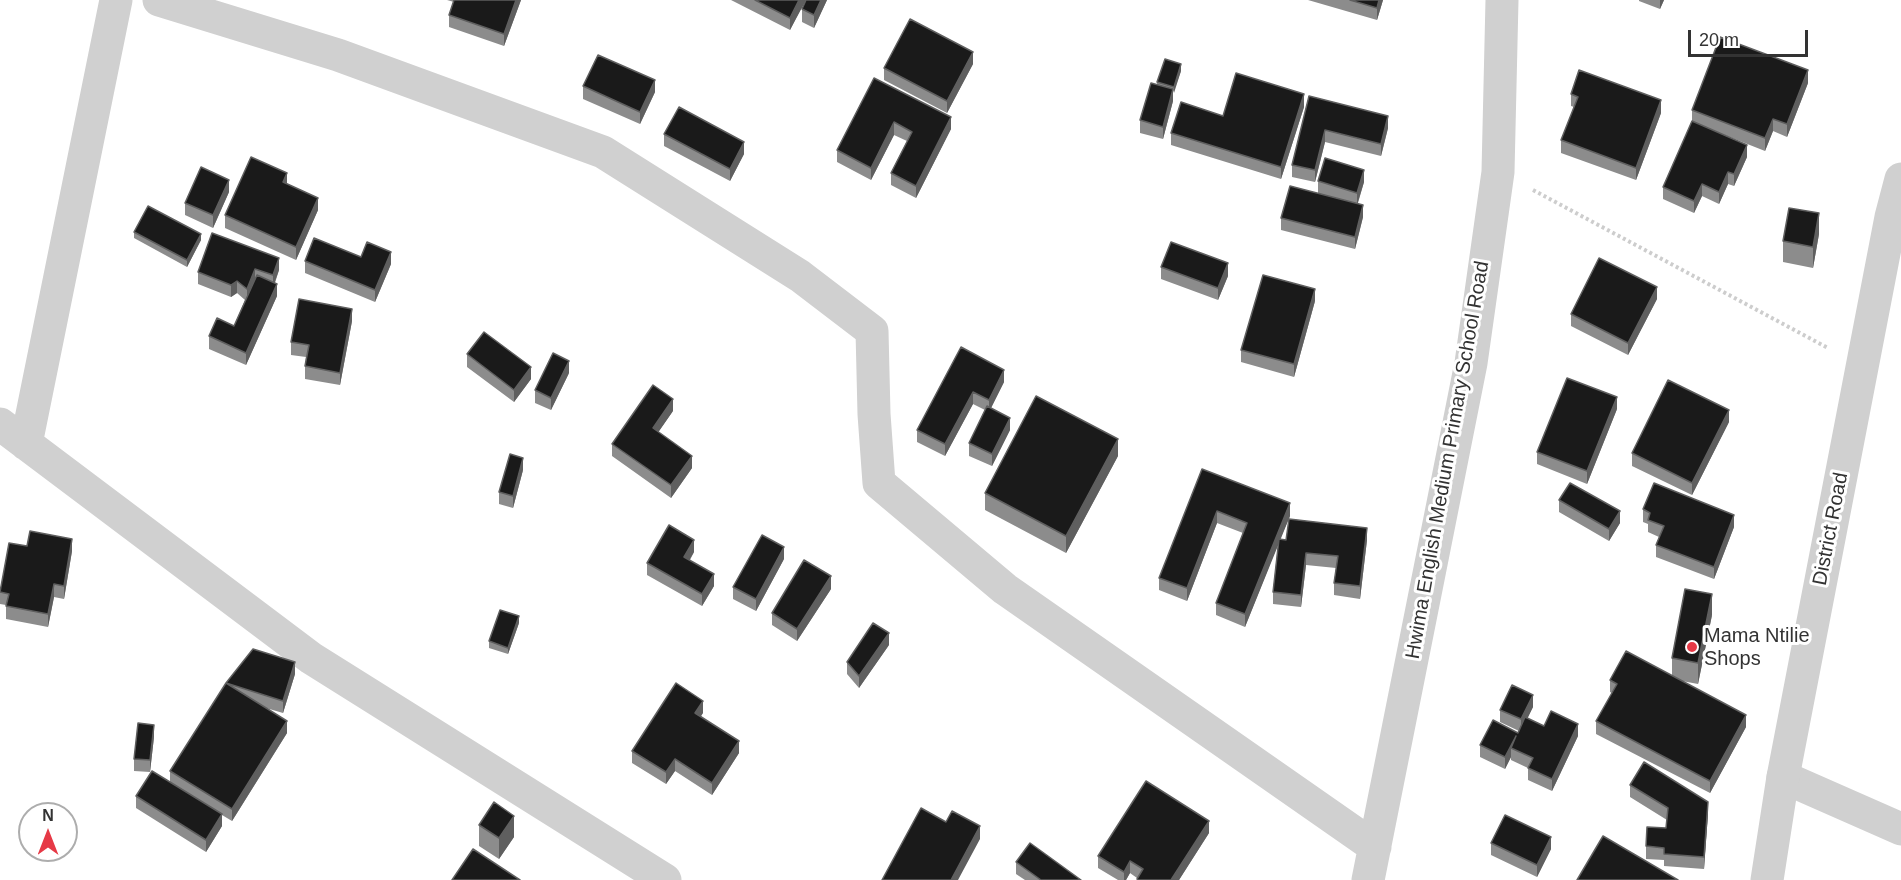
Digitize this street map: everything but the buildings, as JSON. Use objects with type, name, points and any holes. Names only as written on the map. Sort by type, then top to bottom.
[{"type":"street","points":[[26,444],[116,0]]},
{"type":"street","points":[[159,0],[338,56],[603,152],[800,276],[872,331],[874,414],[879,483],[1005,589],[1375,847]]},
{"type":"street","name":"Hwima English Medium Primary School Road","points":[[1368,880],[1471,363],[1498,172],[1502,0]]},
{"type":"street","name":"District Road","points":[[1767,880],[1783,777],[1863,366],[1896,218],[1901,179]]},
{"type":"street","points":[[0,424],[311,658],[665,880]]},
{"type":"street","points":[[1783,777],[1901,829]]},
{"type":"path","points":[[1498,172],[1863,366]]},
{"type":"place","name":"Mama Ntilie Shops","points":[[1692,647]]}]
